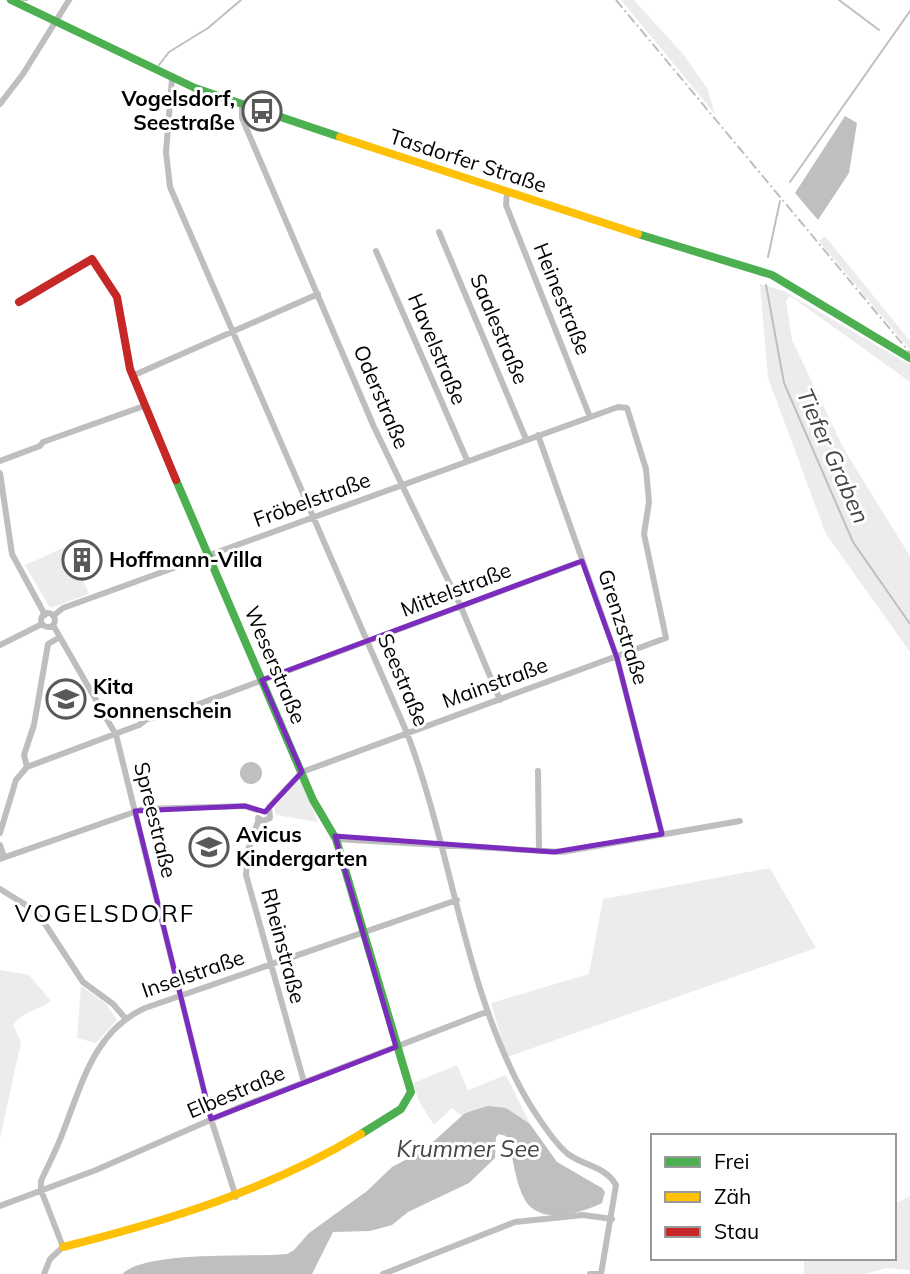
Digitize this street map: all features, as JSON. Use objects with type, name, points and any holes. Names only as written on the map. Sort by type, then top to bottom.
[{"type":"street","name":"Tasdorfer Straße","points":[[11,0],[172,79],[508,193],[772,275],[910,358]]},
{"type":"street","points":[[0,104],[69,0]]},
{"type":"street","name":"Seestraße","points":[[172,79],[166,152],[170,187],[407,733],[424,778],[486,1012],[520,1088],[561,1147],[612,1179],[617,1192],[601,1274]]},
{"type":"street","name":"Oderstraße","points":[[242,104],[242,118],[318,294],[401,485],[461,607],[500,700]]},
{"type":"street","name":"Heinestraße","points":[[508,193],[506,205],[590,417]]},
{"type":"street","name":"Saalestraße","points":[[439,232],[526,439]]},
{"type":"street","name":"Havelstraße","points":[[376,251],[467,460]]},
{"type":"street","name":"Weserstraße","points":[[19,303],[92,260],[117,297],[132,376],[144,406],[302,772],[324,821],[336,839],[411,1092],[404,1107],[329,1155],[236,1197]]},
{"type":"street","points":[[132,376],[318,294]]},
{"type":"street","points":[[0,461],[40,446],[43,442],[144,406]]},
{"type":"street","name":"Fröbelstraße","points":[[53,616],[63,608],[467,460],[624,406],[646,470],[649,502],[644,534],[666,638]]},
{"type":"street","name":"Grenzstraße","points":[[538,435],[617,658],[662,834]]},
{"type":"street","points":[[0,472],[12,554],[45,615],[42,624],[0,645]]},
{"type":"street","name":"Mittelstraße","points":[[27,767],[116,734],[147,719],[172,714],[582,561]]},
{"type":"street","points":[[42,624],[47,627],[53,625],[53,616],[45,615]]},
{"type":"street","name":"Spreestraße","points":[[53,625],[116,734],[211,1119],[236,1197]]},
{"type":"street","points":[[0,833],[16,780],[27,767],[24,755],[34,725],[48,644],[60,637]]},
{"type":"street","name":"Mainstraße","points":[[259,819],[270,818],[269,807],[302,772],[666,638]]},
{"type":"street","points":[[538,771],[539,851]]},
{"type":"street","points":[[257,810],[262,805],[269,807]]},
{"type":"street","points":[[0,845],[2,858],[135,811],[244,806],[257,810]]},
{"type":"street","points":[[257,810],[259,819]]},
{"type":"street","name":"Rheinstraße","points":[[259,819],[246,865],[269,965],[304,1082]]},
{"type":"street","points":[[336,839],[562,852],[740,821]]},
{"type":"street","points":[[0,889],[26,905],[43,921],[54,933],[83,982],[113,1004],[126,1019]]},
{"type":"street","name":"Inselstraße","points":[[41,1190],[41,1181],[88,1065],[103,1042],[126,1019],[145,1008],[457,900]]},
{"type":"street","name":"Elbestraße","points":[[0,1206],[171,1139],[211,1119],[486,1012]]},
{"type":"street","points":[[41,1190],[63,1247]]},
{"type":"street","points":[[44,1274],[50,1259],[63,1247],[177,1218],[236,1197]]},
{"type":"street","points":[[383,1274],[515,1222],[583,1215],[612,1219]]},
{"type":"street","points":[[590,1274],[601,1274]]},
{"type":"highlighted area","points":[[582,561],[617,658],[662,834],[554,852],[335,836],[396,1047],[211,1119],[135,811],[245,806],[265,812],[302,772],[262,680]]},
{"type":"shaded area","points":[[621,0],[634,0],[683,54],[707,88],[715,114]]},
{"type":"shaded area","points":[[825,236],[910,341],[910,350],[819,241]]},
{"type":"shaded area","points":[[760,284],[784,291],[910,365],[910,382],[790,296],[786,301],[792,340],[845,451],[910,556],[910,652],[826,534],[768,378]]},
{"type":"shaded area","points":[[68,546],[89,594],[50,608],[25,565]]},
{"type":"shaded area","points":[[300,778],[318,822],[276,815],[274,808]]},
{"type":"shaded area","points":[[770,868],[816,948],[507,1057],[491,1003],[589,974],[603,899]]},
{"type":"shaded area","points":[[0,970],[29,975],[51,1001],[22,1016],[13,1025],[21,1042],[0,1139]]},
{"type":"shaded area","points":[[81,986],[106,1004],[117,1020],[96,1043],[77,1038]]},
{"type":"shaded area","points":[[457,1065],[468,1090],[506,1075],[530,1124],[506,1108],[465,1112],[462,1116],[452,1108],[434,1125],[419,1101],[413,1083]]},
{"type":"shaded area","points":[[910,1196],[910,1270],[888,1268],[863,1274],[804,1274],[804,1260],[896,1260],[896,1203]]},
{"type":"water","points":[[845,116],[857,123],[849,173],[818,220],[795,193]]},
{"type":"water","points":[[251,762],[259,765],[262,773],[259,781],[251,784],[243,781],[240,773],[243,765]]},
{"type":"water","name":"Krummer See","points":[[488,1106],[506,1108],[530,1124],[557,1162],[602,1188],[605,1192],[602,1203],[562,1215],[541,1213],[532,1208],[525,1200],[519,1185],[506,1136],[499,1134],[496,1137],[495,1158],[469,1183],[408,1212],[392,1225],[370,1231],[333,1232],[312,1274],[122,1274],[135,1266],[176,1258],[287,1254],[309,1233],[367,1191],[392,1167],[424,1150],[465,1113]]},
{"type":"waterway","points":[[159,65],[169,52],[208,28],[241,0]]},
{"type":"waterway","points":[[839,0],[879,30]]},
{"type":"waterway","name":"Tiefer Graben","points":[[790,182],[910,11]]},
{"type":"waterway","name":"Tiefer Graben","points":[[768,257],[780,201]]},
{"type":"waterway","name":"Tiefer Graben","points":[[766,285],[784,383],[853,542],[910,624]]},
{"type":"railway","points":[[616,0],[910,353]]},
{"type":"traffic: fast","points":[[11,0],[195,88],[340,137]]},
{"type":"traffic: fast","points":[[638,234],[772,275],[910,358]]},
{"type":"traffic: fast","points":[[176,480],[313,800],[336,839],[411,1092],[401,1109],[361,1134]]},
{"type":"traffic: slow","points":[[340,137],[638,234]]},
{"type":"traffic: slow","points":[[63,1247],[178,1215],[253,1188],[290,1172],[361,1134]]},
{"type":"traffic: jam","points":[[19,302],[92,259],[117,297],[130,369],[176,480]]},
{"type":"place","name":"Vogelsdorf, Seestraße","points":[[262,111]]},
{"type":"place","name":"Hoffmann-Villa","points":[[82,560]]},
{"type":"place","name":"Kita Sonnenschein","points":[[66,699]]},
{"type":"place","name":"Avicus Kindergarten","points":[[209,847]]},
{"type":"district","name":"VOGELSDORF","points":[[105,914]]}]
